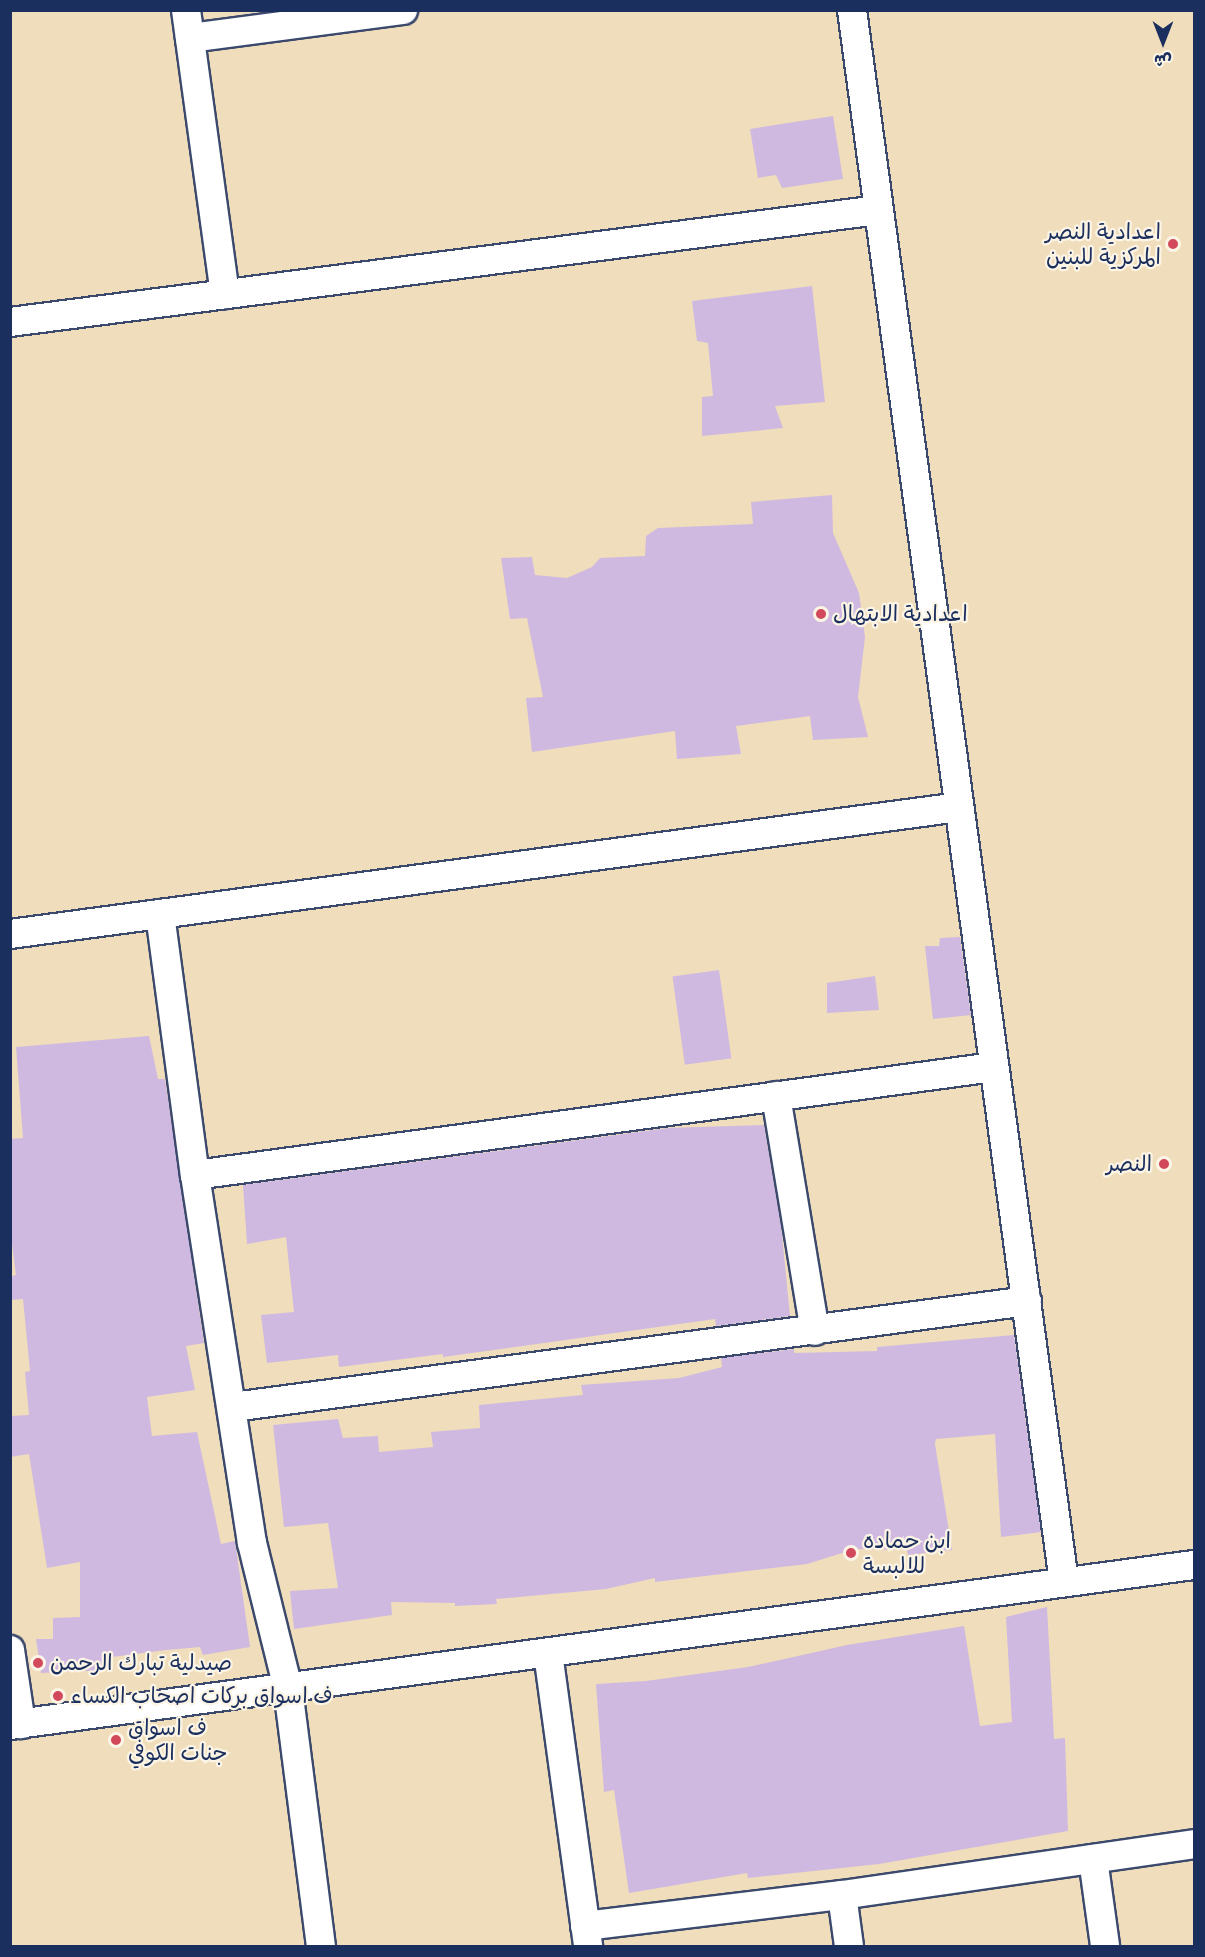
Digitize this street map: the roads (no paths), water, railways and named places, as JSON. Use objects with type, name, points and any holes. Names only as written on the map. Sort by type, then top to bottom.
[{"type":"street","points":[[225,294],[188,24],[403,10]]},
{"type":"street","points":[[852,10],[1064,1582]]},
{"type":"street","points":[[10,322],[879,210]]},
{"type":"street","points":[[10,934],[959,807]]},
{"type":"street","points":[[160,914],[195,1175],[233,1407],[252,1543],[288,1689],[321,1947]]},
{"type":"street","points":[[195,1175],[994,1067]]},
{"type":"street","points":[[776,1096],[815,1331]]},
{"type":"street","points":[[233,1407],[1027,1301]]},
{"type":"street","points":[[10,1650],[16,1725],[1194,1565]]},
{"type":"street","points":[[548,1653],[586,1936],[842,1894],[1194,1844]]},
{"type":"street","points":[[1093,1859],[1105,1947]]},
{"type":"street","points":[[842,1894],[849,1947]]},
{"type":"place","name":"اعدادية النصر المركزية للبنين","points":[[1173,244]]},
{"type":"place","name":"اعدادية الابتهال","points":[[821,614]]},
{"type":"place","name":"النصر","points":[[1164,1164]]},
{"type":"place","name":"ابن حماده للالبسة","points":[[851,1553]]},
{"type":"place","name":"صيدلية تبارك الرحمن","points":[[38,1663]]},
{"type":"place","name":"ف اسواق بركات اصحاب الكساء","points":[[58,1696]]},
{"type":"place","name":"ف اسواق جنات الكوفي","points":[[116,1740]]}]
